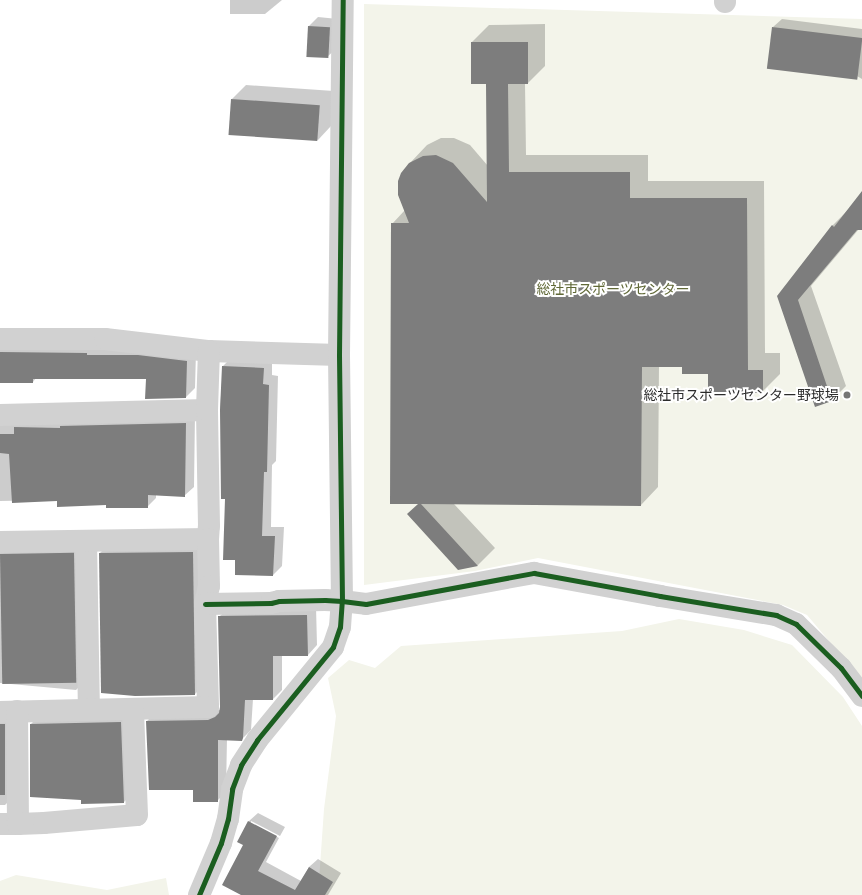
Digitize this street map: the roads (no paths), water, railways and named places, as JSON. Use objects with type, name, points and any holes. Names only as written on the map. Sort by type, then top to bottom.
[{"type":"street","points":[[199,895],[221,843],[228,819],[232,789],[241,766],[257,740],[333,647],[340,627],[343,560],[338,355],[343,0]]},
{"type":"street","points":[[0,339],[105,339],[209,351],[338,355]]},
{"type":"street","points":[[133,709],[137,815],[44,823],[9,824],[8,712],[208,707],[205,604],[209,586],[207,410],[209,351]]},
{"type":"street","points":[[0,415],[207,410]]},
{"type":"street","points":[[0,542],[208,539]]},
{"type":"street","points":[[86,541],[89,710]]},
{"type":"street","points":[[205,604],[325,600],[366,604],[534,573],[776,615],[796,624],[841,668],[862,696]]},
{"type":"place","name":"総社市スポーツセンター野球場","points":[[847,395]]},
{"type":"park label","name":"総社市スポーツセンター","points":[[613,289]]}]
